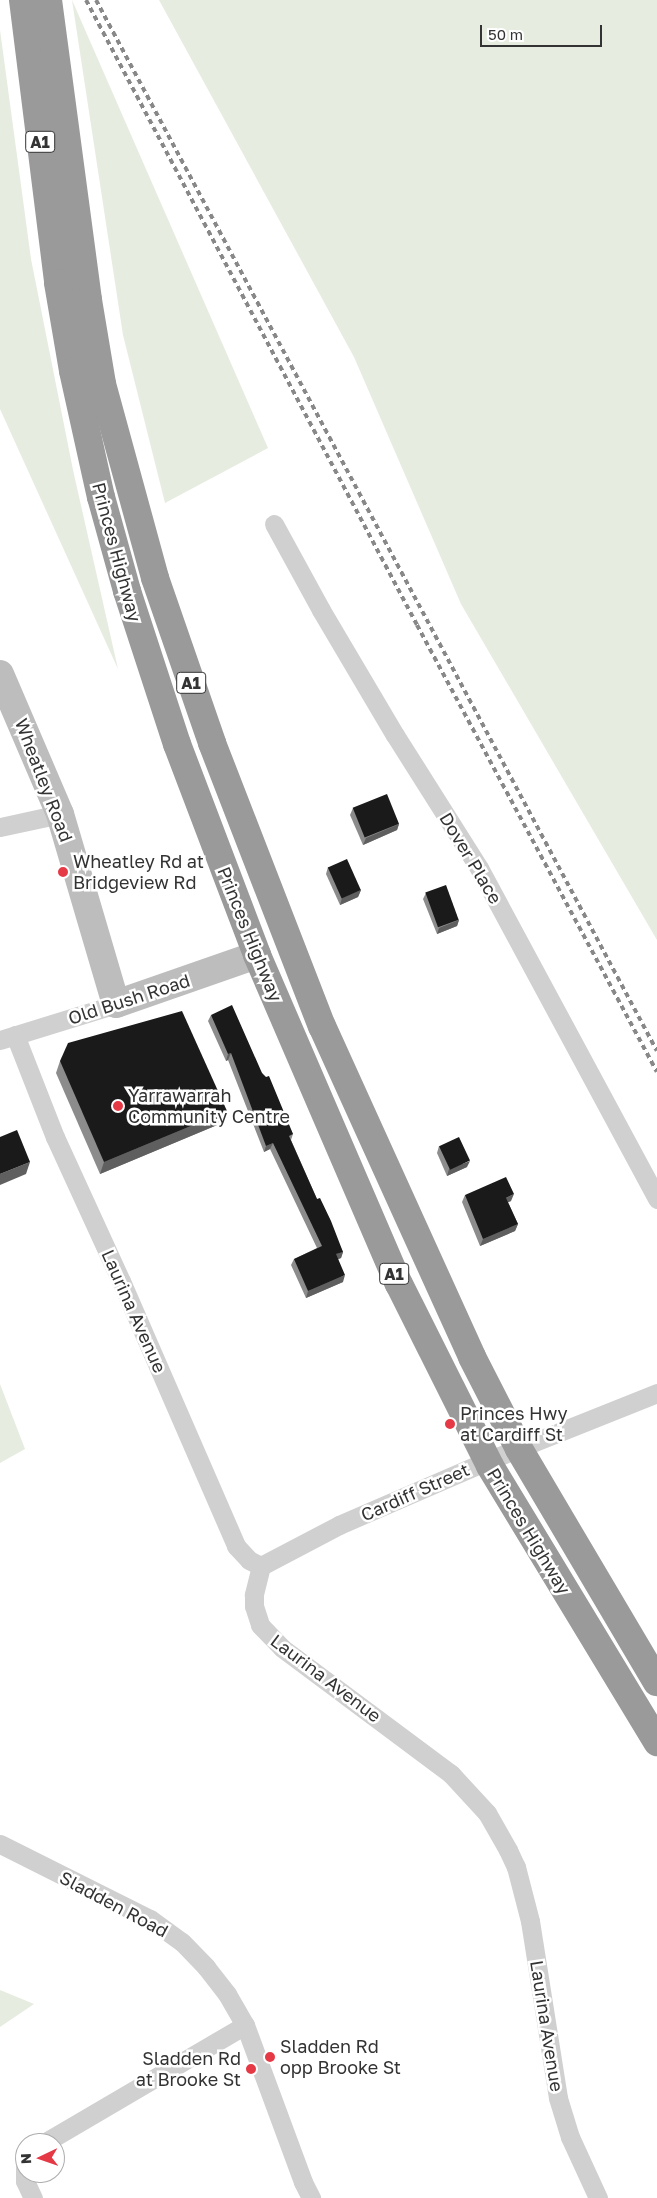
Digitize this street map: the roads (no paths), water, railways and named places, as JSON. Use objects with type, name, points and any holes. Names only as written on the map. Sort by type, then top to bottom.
[{"type":"highway","name":"Princes Highway","points":[[23,0],[66,331],[101,497],[157,688],[257,955],[399,1284],[487,1461],[657,1742]]},
{"type":"highway","name":"Princes Highway","points":[[48,0],[87,291],[102,384],[155,578],[196,698],[314,1006],[422,1251],[472,1357],[519,1449],[657,1682]]},
{"type":"highway","points":[[196,698],[192,733],[196,749],[262,922],[263,935],[257,955],[279,970],[314,1006]]},
{"type":"street","name":"Dover Place","points":[[274,524],[321,610],[395,735],[479,868],[657,1199]]},
{"type":"street","name":"Wheatley Road","points":[[0,674],[60,814],[116,1004]]},
{"type":"street","points":[[0,827],[60,814]]},
{"type":"street","name":"Old Bush Road","points":[[7,1038],[116,1004],[233,965],[257,955]]},
{"type":"street","name":"Laurina Avenue","points":[[7,1038],[56,1137],[121,1281],[236,1546],[249,1560],[261,1566],[256,1582],[254,1606],[265,1632],[282,1648],[451,1774],[487,1813],[499,1832],[516,1867],[529,1914],[558,2098],[570,2137],[598,2198]]},
{"type":"street","name":"Cardiff Street","points":[[261,1566],[338,1525],[487,1461],[657,1393]]},
{"type":"street","name":"Sladden Road","points":[[0,1844],[150,1919],[182,1942],[206,1967],[227,1994],[246,2025],[303,2182],[311,2198]]},
{"type":"street","points":[[61,2133],[246,2025]]},
{"type":"street","points":[[26,2183],[33,2198]]},
{"type":"railway","points":[[86,0],[417,625],[657,1072]]},
{"type":"railway","points":[[96,0],[657,1051]]},
{"type":"place","name":"Wheatley Rd at Bridgeview Rd","points":[[63,872]]},
{"type":"place","name":"Yarrawarrah Community Centre","points":[[118,1106]]},
{"type":"place","name":"Princes Hwy at Cardiff St","points":[[450,1424]]},
{"type":"place","name":"Sladden Rd opp Brooke St","points":[[270,2057]]},
{"type":"place","name":"Sladden Rd at Brooke St","points":[[251,2069]]}]
